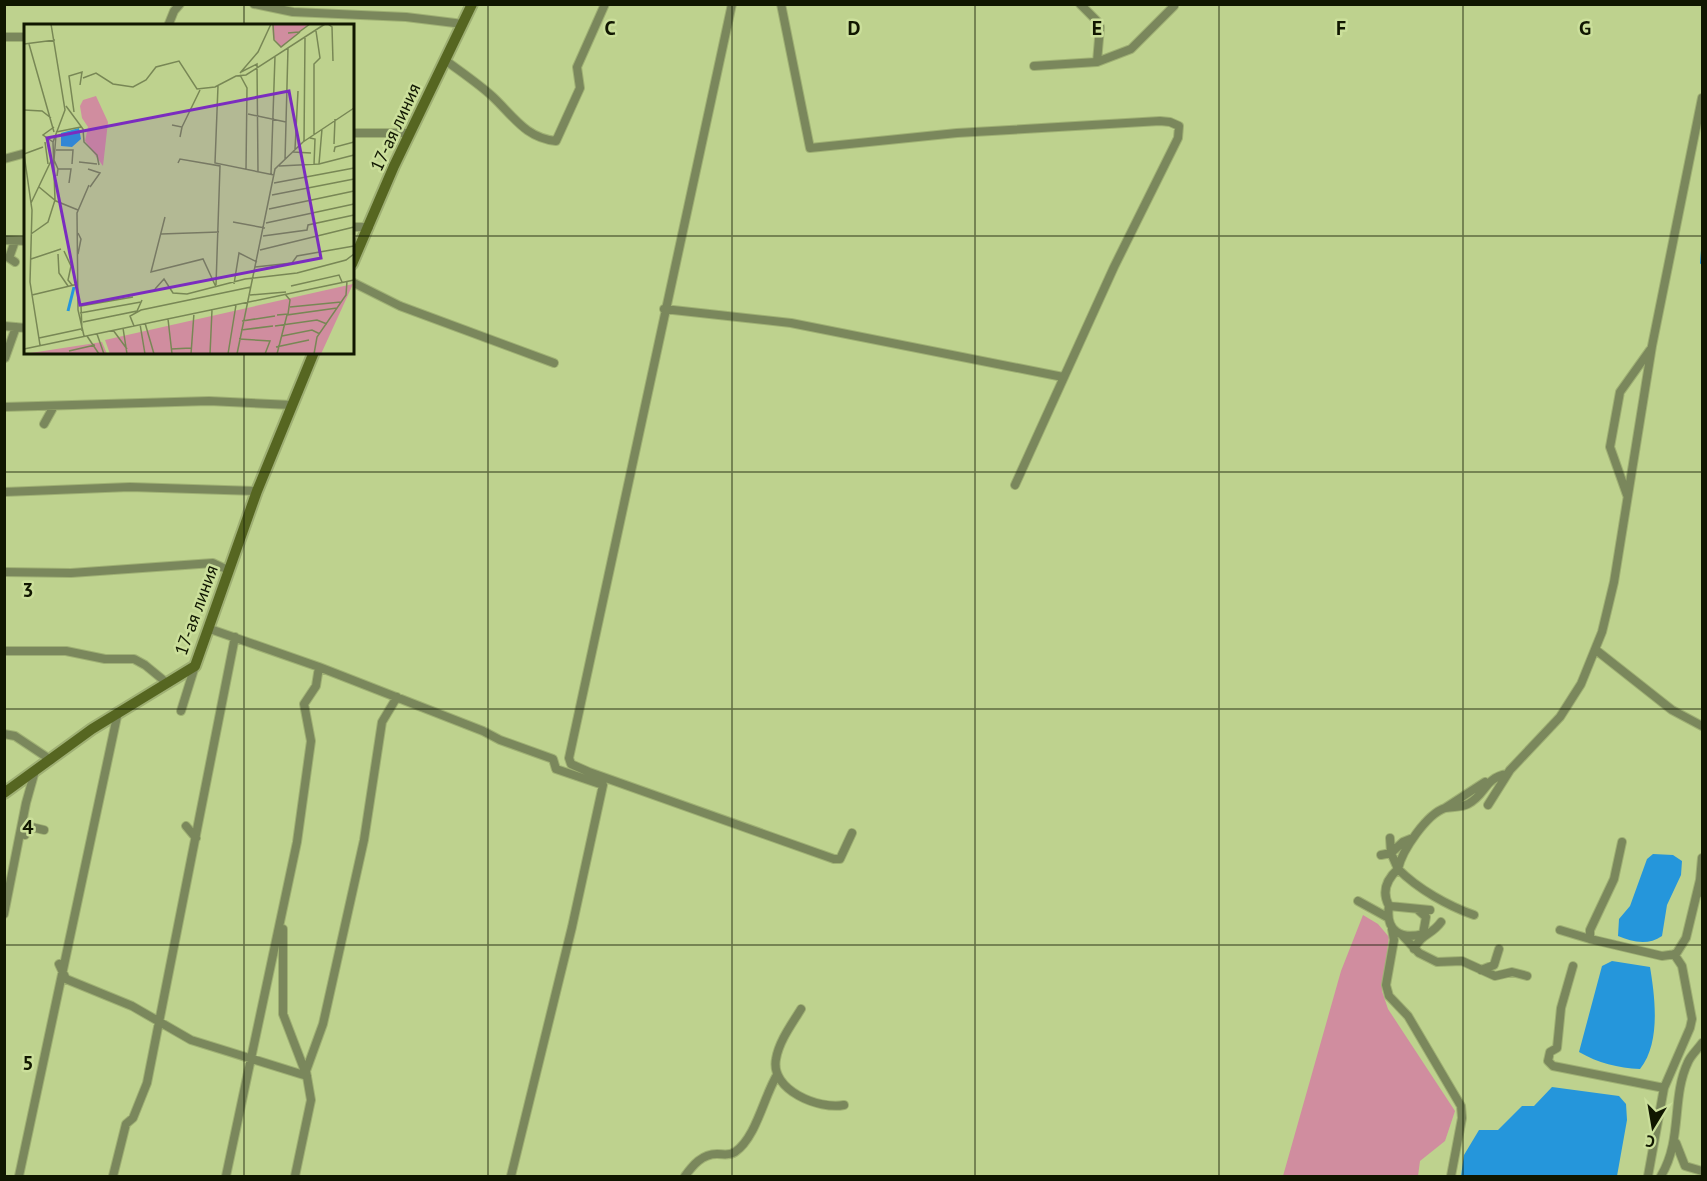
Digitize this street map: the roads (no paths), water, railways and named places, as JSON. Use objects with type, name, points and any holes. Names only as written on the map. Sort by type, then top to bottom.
[{"type":"street","points":[[169,24],[174,11],[180,4]]},
{"type":"street","points":[[254,4],[463,24]]},
{"type":"street","name":"17-ая линия","points":[[354,260],[410,133],[472,4]]},
{"type":"street","points":[[445,60],[492,96],[523,129],[544,140],[556,141],[580,88],[577,67],[605,4]]},
{"type":"street","points":[[732,4],[664,309],[569,758],[571,764],[589,772],[834,859],[840,859],[852,833]]},
{"type":"street","points":[[781,4],[810,148],[957,133],[1160,121],[1179,126],[1178,138],[1063,377],[1015,485]]},
{"type":"street","points":[[1080,4],[1100,27],[1097,62]]},
{"type":"street","points":[[1034,66],[1097,62],[1131,49],[1174,6]]},
{"type":"street","points":[[4,37],[24,37]]},
{"type":"street","points":[[1488,805],[1507,774],[1560,717],[1581,684],[1596,650],[1614,582],[1652,346],[1702,98]]},
{"type":"street","points":[[354,133],[410,133]]},
{"type":"street","points":[[1693,142],[1702,143]]},
{"type":"street","points":[[4,159],[24,154]]},
{"type":"street","points":[[354,226],[369,227]]},
{"type":"street","points":[[4,240],[24,241]]},
{"type":"street","points":[[15,241],[9,258],[15,262]]},
{"type":"street","points":[[354,283],[400,306],[554,363]]},
{"type":"street","points":[[664,309],[791,323],[1063,377]]},
{"type":"street","points":[[4,326],[24,328]]},
{"type":"street","points":[[5,358],[16,327]]},
{"type":"street","points":[[1628,496],[1610,447],[1620,392],[1652,346]]},
{"type":"street","name":"17-ая линия","points":[[4,793],[118,712],[195,666],[257,491],[313,354]]},
{"type":"street","points":[[4,406],[202,401],[292,405]]},
{"type":"street","points":[[44,424],[54,406]]},
{"type":"street","points":[[4,492],[139,487],[257,491]]},
{"type":"street","points":[[4,572],[71,573],[213,563],[228,570]]},
{"type":"street","points":[[210,629],[397,697],[553,759],[556,769],[603,785],[572,927],[511,1176]]},
{"type":"street","points":[[113,1176],[126,1124],[133,1118],[147,1083],[235,637]]},
{"type":"street","points":[[1596,650],[1672,710],[1702,726]]},
{"type":"street","points":[[4,651],[66,651],[105,659],[134,659],[167,683]]},
{"type":"street","points":[[181,711],[195,666]]},
{"type":"street","points":[[226,1176],[297,842],[311,741],[303,704],[316,686],[319,667]]},
{"type":"street","points":[[307,1076],[309,1061],[323,1024],[364,840],[382,722],[397,697]]},
{"type":"street","points":[[19,1176],[118,712]]},
{"type":"street","points":[[4,734],[15,736],[51,760]]},
{"type":"street","points":[[4,915],[20,844],[26,803],[35,771]]},
{"type":"street","points":[[1451,1176],[1462,1118],[1461,1106],[1408,1016],[1389,996],[1386,985],[1394,940],[1392,929],[1379,903],[1390,876],[1398,869],[1413,838],[1445,808],[1470,803],[1494,776],[1507,774]]},
{"type":"street","points":[[186,825],[196,838]]},
{"type":"street","points":[[20,844],[27,826],[44,830]]},
{"type":"street","points":[[1390,838],[1391,853],[1398,869],[1423,889],[1474,915]]},
{"type":"street","points":[[1381,855],[1391,853],[1403,842],[1413,838]]},
{"type":"street","points":[[1590,939],[1590,930],[1614,879],[1622,842]]},
{"type":"street","points":[[1560,930],[1662,956],[1674,954],[1686,938],[1700,880],[1702,858]]},
{"type":"street","points":[[1700,880],[1702,893]]},
{"type":"street","points":[[1384,915],[1389,906],[1385,888]]},
{"type":"street","points":[[1358,901],[1384,915]]},
{"type":"street","points":[[1389,906],[1403,910],[1430,910]]},
{"type":"street","points":[[1414,949],[1424,934],[1426,917],[1418,909]]},
{"type":"street","points":[[282,919],[283,1014],[307,1076],[311,1100],[295,1176]]},
{"type":"street","points":[[1392,929],[1410,938],[1435,929],[1441,922]]},
{"type":"street","points":[[1403,936],[1414,949],[1437,962],[1462,961],[1479,970],[1501,976],[1512,972],[1527,976]]},
{"type":"street","points":[[1490,972],[1499,949]]},
{"type":"street","points":[[1648,1176],[1664,1088],[1690,1028],[1692,1018],[1682,966],[1674,954]]},
{"type":"street","points":[[58,964],[66,979],[132,1006],[190,1040],[253,1057],[307,1076]]},
{"type":"street","points":[[1573,966],[1561,1008],[1557,1048],[1550,1052],[1548,1061],[1553,1066],[1664,1088]]},
{"type":"street","points":[[685,1176],[703,1157],[715,1154],[726,1155],[736,1151],[762,1112],[777,1075],[776,1058],[801,1009]]},
{"type":"street","points":[[1661,1176],[1676,1142],[1682,1088],[1688,1061],[1702,1043]]},
{"type":"street","points":[[777,1075],[793,1092],[813,1103],[828,1107],[844,1105]]},
{"type":"street","points":[[1676,1142],[1685,1166],[1702,1171]]},
{"type":"water","points":[[1653,854],[1673,855],[1682,861],[1681,875],[1667,905],[1662,936],[1646,942],[1629,940],[1618,936],[1619,919],[1630,906],[1647,859]]},
{"type":"water","points":[[1612,961],[1650,967],[1655,1006],[1654,1033],[1647,1058],[1640,1069],[1608,1064],[1579,1052],[1602,966]]},
{"type":"water","points":[[1552,1087],[1619,1096],[1626,1104],[1627,1120],[1617,1176],[1461,1176],[1464,1155],[1479,1130],[1498,1130],[1522,1106],[1534,1106]]},
{"type":"waterway","points":[[1701,263],[1702,250]]}]
